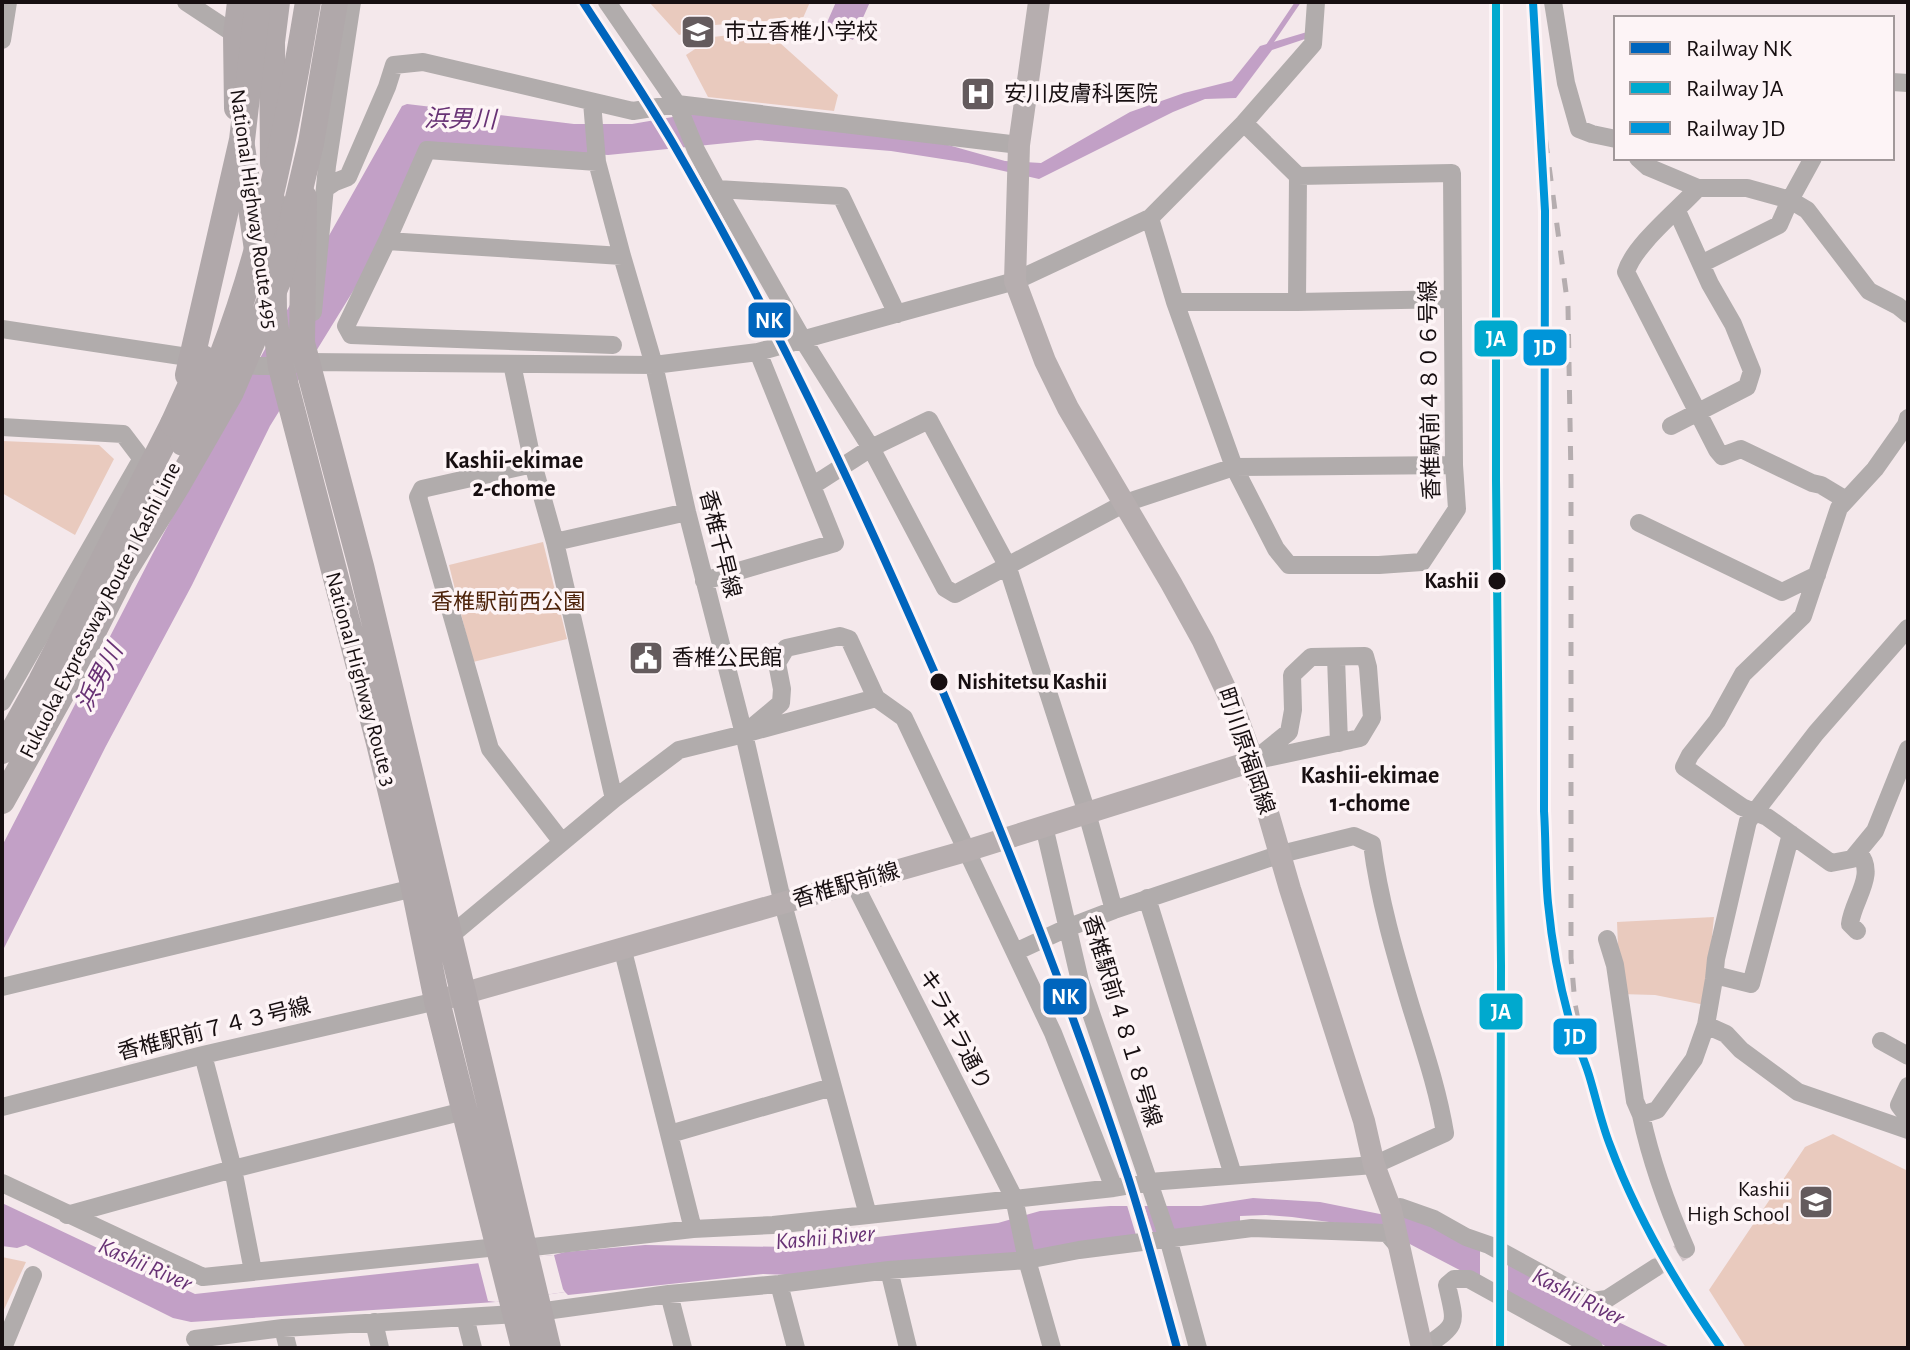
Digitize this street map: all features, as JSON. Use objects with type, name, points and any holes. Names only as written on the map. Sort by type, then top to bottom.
[{"type":"highway","name":"National Highway Route 495","points":[[240,2],[236,35],[237,113],[271,321]]},
{"type":"highway","points":[[173,424],[186,383],[242,140],[258,2]]},
{"type":"highway","name":"National Highway Route 3","points":[[277,2],[272,42],[270,367],[289,397],[414,888],[450,997],[527,1313],[548,1348]]},
{"type":"highway","name":"Fukuoka Expressway Route 1 Kashi Line","points":[[2,751],[173,424],[211,339],[262,167],[290,2]]},
{"type":"highway","name":"Fukuoka Expressway Route 1 Kashi Line","points":[[2,801],[65,688],[122,575],[150,507],[215,375],[251,274],[278,170],[309,2]]},
{"type":"highway","name":"National Highway Route 3","points":[[309,2],[304,49],[311,271],[302,343],[361,566],[450,936],[450,997],[464,1111],[511,1248]]},
{"type":"highway","points":[[122,575],[231,392],[279,279],[311,143],[335,2]]},
{"type":"highway","name":"National Highway Route 3","points":[[524,1348],[527,1313]]},
{"type":"main road","points":[[1019,150],[1039,2]]},
{"type":"main road","name":"町川原福岡線","points":[[1019,150],[1015,281],[1045,361],[1068,408],[1177,594],[1222,679],[1253,761],[1364,1121],[1374,1165],[1391,1210],[1423,1348]]},
{"type":"main road","name":"香椎駅前線","points":[[450,997],[966,851],[1253,761]]},
{"type":"street","points":[[2,40],[8,2]]},
{"type":"street","points":[[186,2],[236,35]]},
{"type":"street","points":[[311,271],[352,2]]},
{"type":"street","points":[[607,2],[677,104],[717,189],[803,340],[871,448],[945,588],[955,594],[1125,503],[1234,467],[1454,465]]},
{"type":"street","points":[[2,329],[270,367],[307,362],[654,365],[758,352],[1015,281],[1150,218],[1244,123],[1313,44],[1316,2]]},
{"type":"street","points":[[1553,2],[1566,83],[1579,129],[1614,139]]},
{"type":"street","points":[[326,188],[348,177],[394,65],[423,62],[633,111],[677,104],[1019,150]]},
{"type":"street","name":"香椎千早線","points":[[592,102],[597,162],[654,365],[783,904],[868,1215]]},
{"type":"street","points":[[1244,123],[1298,176],[1297,302]]},
{"type":"street","points":[[597,162],[427,150],[346,326],[351,335],[613,345]]},
{"type":"street","points":[[1640,160],[1648,167],[1698,188],[1747,188],[1790,200],[1807,210],[1869,291],[1908,314]]},
{"type":"street","points":[[1701,264],[1779,225],[1812,160]]},
{"type":"street","name":"香椎駅前４８０６号線","points":[[1234,467],[1276,549],[1289,565],[1422,562],[1457,509],[1452,173],[1298,176]]},
{"type":"street","points":[[1698,188],[1652,235],[1628,264],[1626,272],[1722,456],[1741,449],[1821,485],[1846,500]]},
{"type":"street","points":[[717,189],[841,196],[897,314]]},
{"type":"street","points":[[1671,426],[1747,387],[1752,371],[1733,324],[1710,284],[1677,211]]},
{"type":"street","points":[[1150,218],[1175,302],[1234,467]]},
{"type":"street","points":[[387,241],[622,256]]},
{"type":"street","points":[[1175,302],[1452,299]]},
{"type":"street","points":[[704,581],[835,543],[758,352]]},
{"type":"street","points":[[2,702],[142,459],[150,451],[205,360]]},
{"type":"street","points":[[512,364],[614,799]]},
{"type":"street","points":[[1908,418],[1875,469],[1839,508],[1803,616],[1743,674],[1717,721],[1684,767],[1742,807],[1767,817],[1831,863],[1852,859],[1875,831],[1908,749]]},
{"type":"street","points":[[812,486],[871,448],[929,420],[1007,565],[1087,813],[1114,910]]},
{"type":"street","points":[[2,427],[123,434],[142,459]]},
{"type":"street","points":[[533,464],[422,489],[418,497],[490,749],[562,842]]},
{"type":"street","points":[[555,542],[687,512]]},
{"type":"street","points":[[1639,523],[1782,592],[1817,575]]},
{"type":"street","points":[[1641,1115],[1657,1110],[1694,1059],[1706,1025],[1716,959],[1748,821],[1816,733],[1908,628]]},
{"type":"street","points":[[744,734],[781,703],[777,663],[786,648],[840,636],[849,639],[876,698],[904,718],[1053,1033],[1114,1188]]},
{"type":"street","points":[[1365,656],[1372,718],[1360,738],[1253,761],[1289,732],[1293,710],[1292,675],[1311,657],[1365,656]]},
{"type":"street","points":[[1336,657],[1339,743]]},
{"type":"street","points":[[450,936],[614,799],[679,750],[876,698]]},
{"type":"street","name":"香椎駅前４８１８号線","points":[[1044,826],[1080,981],[1168,1238],[1198,1348]]},
{"type":"street","points":[[1715,975],[1751,984],[1791,834]]},
{"type":"street","points":[[2,1183],[203,1277],[693,1229],[773,1225],[1149,1182],[1374,1165],[1445,1133],[1440,1102],[1405,988],[1383,902],[1372,844],[1354,836],[1281,854],[1147,898],[1067,928],[1015,952]]},
{"type":"street","points":[[1857,931],[1850,924],[1851,916],[1867,872],[1865,860],[1858,852]]},
{"type":"street","name":"キラキラ通り","points":[[854,883],[1014,1198],[1052,1348]]},
{"type":"street","points":[[2,987],[414,888]]},
{"type":"street","points":[[1147,898],[1233,1175]]},
{"type":"street","points":[[1607,939],[1615,965],[1635,1101],[1670,1213],[1686,1249]]},
{"type":"street","points":[[622,947],[693,1229]]},
{"type":"street","name":"香椎駅前７４３号線","points":[[2,1107],[203,1055],[450,997]]},
{"type":"street","points":[[1706,1025],[1726,1034],[1741,1050],[1798,1092],[1908,1130]]},
{"type":"street","points":[[1881,1041],[1908,1056]]},
{"type":"street","points":[[203,1055],[233,1169],[253,1271]]},
{"type":"street","points":[[1908,1086],[1899,1105],[1908,1117]]},
{"type":"street","points":[[670,1134],[832,1087]]},
{"type":"street","points":[[67,1215],[233,1169],[464,1111]]},
{"type":"street","points":[[1391,1210],[1400,1207],[1434,1219],[1592,1301],[1607,1299],[1655,1268]]},
{"type":"street","points":[[195,1339],[283,1328],[527,1313],[669,1294],[1128,1245],[1252,1228],[1387,1233],[1400,1248]]},
{"type":"street","points":[[889,1270],[908,1348]]},
{"type":"street","points":[[3,1348],[33,1275]]},
{"type":"street","points":[[1423,1348],[1449,1330],[1454,1317],[1447,1285],[1454,1279],[1469,1279],[1594,1348]]},
{"type":"street","points":[[779,1284],[796,1348]]},
{"type":"street","points":[[669,1294],[683,1348]]},
{"type":"street","points":[[465,1317],[473,1348]]},
{"type":"street","points":[[374,1322],[380,1348]]},
{"type":"street","points":[[283,1328],[288,1348]]},
{"type":"green space","points":[[649,2],[810,2],[803,18],[715,25],[679,35]]},
{"type":"green space","points":[[770,34],[838,95],[834,111],[708,97],[686,55],[713,37]]},
{"type":"green space","points":[[2,441],[99,445],[114,459],[75,535],[2,493]]},
{"type":"green space","name":"香椎駅前西公園","points":[[543,542],[567,639],[473,662],[449,565]]},
{"type":"green space","points":[[1714,917],[1705,1005],[1655,995],[1620,994],[1617,922]]},
{"type":"green space","name":"Kashii High School","points":[[1833,1134],[1908,1171],[1908,1348],[1746,1348],[1709,1290],[1805,1147]]},
{"type":"green space","points":[[2,1257],[26,1262],[2,1314]]},
{"type":"water","points":[[836,2],[870,2],[853,40],[825,27]]},
{"type":"water","points":[[1307,32],[1305,39],[1272,50],[1236,98],[1205,99],[1173,112],[1039,179],[968,163],[891,151],[757,140],[608,155],[429,143],[363,275],[270,426],[192,585],[2,952],[2,846],[215,438],[402,106],[407,104],[574,124],[632,124],[690,114],[941,143],[1005,161],[1041,163],[1130,112],[1184,93],[1232,81],[1260,46]]},
{"type":"water","name":"Kashii River","points":[[1253,1198],[1320,1202],[1385,1215],[1413,1214],[1601,1307],[1604,1315],[1672,1348],[1609,1348],[1381,1229],[1266,1215],[1240,1216],[1240,1221],[1150,1240],[791,1275],[763,1274],[568,1295],[565,1292],[496,1302],[191,1322],[173,1318],[26,1245],[17,1248],[2,1246],[2,1203],[195,1294],[565,1252],[645,1245],[791,1247],[998,1223],[1040,1211],[1110,1206],[1201,1206]]},
{"type":"pier","points":[[1126,1202],[1143,1202],[1156,1242],[1139,1245]]},
{"type":"pier","points":[[1480,1242],[1508,1253],[1508,1301],[1480,1284]]},
{"type":"pier","points":[[554,1255],[565,1292],[488,1301],[478,1262]]},
{"type":"waterway","name":"浜男川","points":[[1267,48],[1298,2]]},
{"type":"tunnel","points":[[1655,1268],[1686,1249]]},
{"type":"railway","points":[[1538,84],[1568,307],[1571,958],[1575,1004],[1588,1073]]},
{"type":"rail line","name":"NK","points":[[583,2],[671,140],[743,269],[843,469],[904,604],[1012,859],[1061,986],[1135,1198],[1177,1348]]},
{"type":"rail line","name":"JA","points":[[1496,2],[1500,1348]]},
{"type":"rail line","name":"JD","points":[[1533,2],[1545,211],[1544,811],[1552,935],[1572,1029],[1607,1136],[1632,1199],[1688,1300],[1721,1348]]},
{"type":"place","name":"市立香椎小学校","points":[[698,32]]},
{"type":"place","name":"安川皮膚科医院","points":[[978,94]]},
{"type":"place","name":"Kashii","points":[[1497,581]]},
{"type":"place","name":"香椎公民館","points":[[646,658]]},
{"type":"place","name":"Nishitetsu Kashii","points":[[939,682]]},
{"type":"place","name":"Kashii High School","points":[[1816,1202]]},
{"type":"district","name":"Kashii-ekimae 2-chome","points":[[514,475]]},
{"type":"district","name":"Kashii-ekimae 1-chome","points":[[1370,790]]}]
